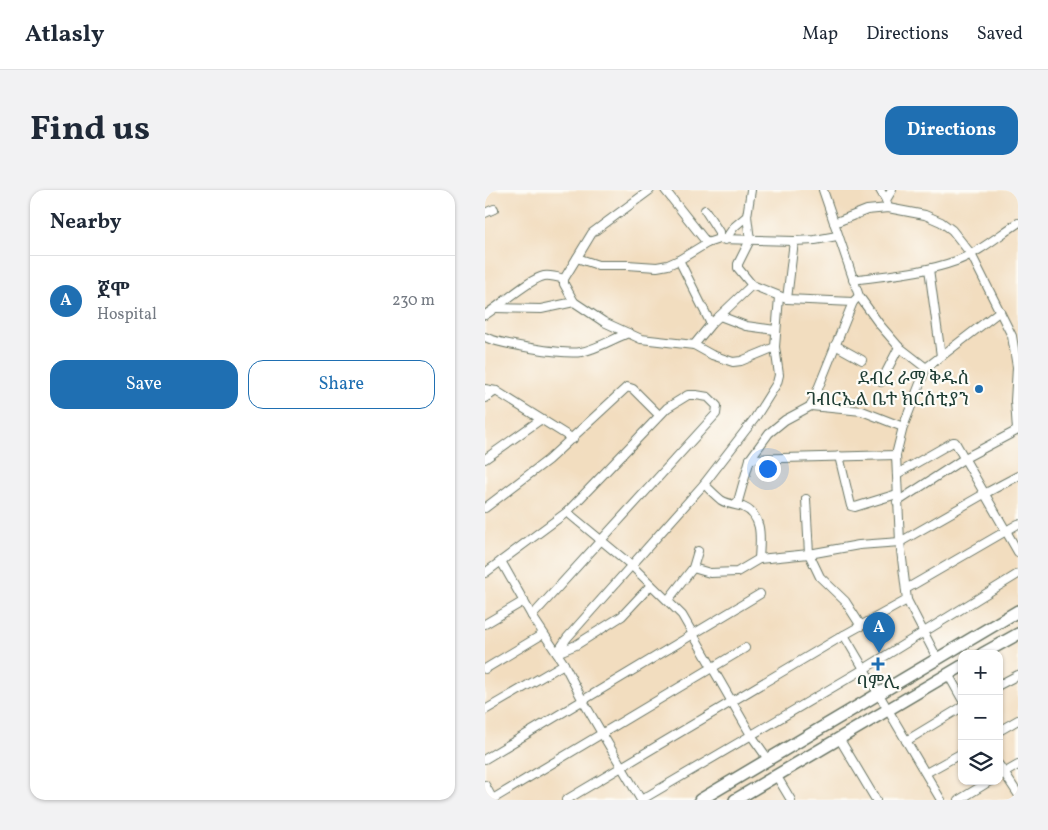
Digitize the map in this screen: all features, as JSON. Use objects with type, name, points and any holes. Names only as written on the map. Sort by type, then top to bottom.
[{"type":"highway","points":[[700,800],[1018,611]]},
{"type":"highway","points":[[989,650],[1018,634]]},
{"type":"highway","points":[[735,800],[958,668]]},
{"type":"street","points":[[650,190],[592,233],[564,279],[564,284],[573,302],[604,322],[641,338],[694,345],[712,355],[733,362],[741,361],[775,347]]},
{"type":"street","points":[[665,190],[707,243]]},
{"type":"street","points":[[823,190],[853,280],[856,299],[899,347],[926,368]]},
{"type":"street","points":[[879,190],[887,204]]},
{"type":"street","points":[[887,204],[892,190]]},
{"type":"street","points":[[748,191],[747,216],[750,240],[738,264],[738,268],[752,285],[783,298],[856,299]]},
{"type":"street","points":[[834,223],[887,204],[925,215],[941,222],[952,230],[971,254],[1012,336],[1017,367],[1015,402],[1018,430],[965,458],[897,498],[855,507],[851,506],[839,456]]},
{"type":"street","points":[[485,213],[494,209]]},
{"type":"street","points":[[705,210],[722,240]]},
{"type":"street","points":[[722,240],[747,216]]},
{"type":"street","points":[[853,280],[929,269],[957,261],[1018,223]]},
{"type":"street","points":[[577,258],[602,266],[627,264],[657,267],[679,260],[707,243],[722,240],[794,241],[837,236]]},
{"type":"street","points":[[557,653],[567,638],[704,484],[755,418],[777,383],[779,367],[775,347],[775,330],[794,241]]},
{"type":"street","points":[[679,260],[711,324]]},
{"type":"street","points":[[929,269],[941,356]]},
{"type":"street","points":[[485,315],[542,276],[564,279]]},
{"type":"street","points":[[694,345],[711,324],[752,285]]},
{"type":"street","points":[[811,406],[835,345],[856,299]]},
{"type":"street","points":[[496,308],[541,309],[573,302]]},
{"type":"street","points":[[937,658],[907,600],[900,542],[896,455],[903,427],[926,368],[1000,311]]},
{"type":"street","points":[[720,316],[746,326],[775,330]]},
{"type":"street","points":[[485,337],[502,343],[580,352],[628,333]]},
{"type":"street","points":[[835,345],[862,360]]},
{"type":"street","points":[[881,382],[899,347]]},
{"type":"street","points":[[485,508],[549,460],[627,388],[633,389],[659,415]]},
{"type":"street","points":[[485,389],[496,391],[573,439]]},
{"type":"street","points":[[485,398],[496,391]]},
{"type":"street","points":[[485,572],[567,512],[667,408],[689,395],[708,397],[717,406],[716,414],[532,616]]},
{"type":"street","points":[[737,505],[750,459],[769,433],[785,420],[811,406],[862,411],[903,427]]},
{"type":"street","points":[[485,459],[541,420]]},
{"type":"street","points":[[897,474],[953,442],[957,443],[1018,552]]},
{"type":"street","points":[[750,459],[896,455]]},
{"type":"street","points":[[693,568],[710,573],[737,572],[759,559],[809,554],[859,545],[900,542],[1018,476]]},
{"type":"street","points":[[704,484],[720,499],[753,513],[758,522],[760,532],[759,559]]},
{"type":"street","points":[[806,499],[809,554],[820,577],[845,601],[861,626]]},
{"type":"street","points":[[567,512],[631,565],[682,615],[712,668],[733,700],[751,735],[768,759]]},
{"type":"street","points":[[906,588],[1018,524]]},
{"type":"street","points":[[668,600],[693,568],[698,551]]},
{"type":"street","points":[[501,561],[543,634],[564,664],[583,701],[641,800],[863,669],[1018,574]]},
{"type":"street","points":[[557,653],[576,645],[621,616],[651,585]]},
{"type":"street","points":[[485,759],[760,594]]},
{"type":"street","points":[[566,800],[733,700],[907,600]]},
{"type":"street","points":[[485,624],[524,601]]},
{"type":"street","points":[[485,669],[543,634]]},
{"type":"street","points":[[844,635],[941,800]]},
{"type":"street","points":[[485,785],[492,800],[745,648]]},
{"type":"street","points":[[485,710],[564,664]]},
{"type":"street","points":[[948,674],[960,695]]},
{"type":"street","points":[[1003,683],[1018,675]]},
{"type":"street","points":[[906,741],[958,709]]},
{"type":"street","points":[[1003,729],[1018,720]]},
{"type":"street","points":[[839,738],[876,800]]},
{"type":"street","points":[[926,773],[958,755]]},
{"type":"street","points":[[1003,773],[1018,765]]},
{"type":"street","points":[[776,775],[791,800]]},
{"type":"street","points":[[1003,775],[1018,794]]},
{"type":"street","points":[[959,800],[983,785]]},
{"type":"place","name":"ደብረ ራማ ቅዱስ ገብርኤል ቤተ ክርስቲያን","points":[[979,389]]},
{"type":"place","name":"ጀሞ","points":[[879,653]]},
{"type":"place","name":"ባምሊ","points":[[878,664]]}]
